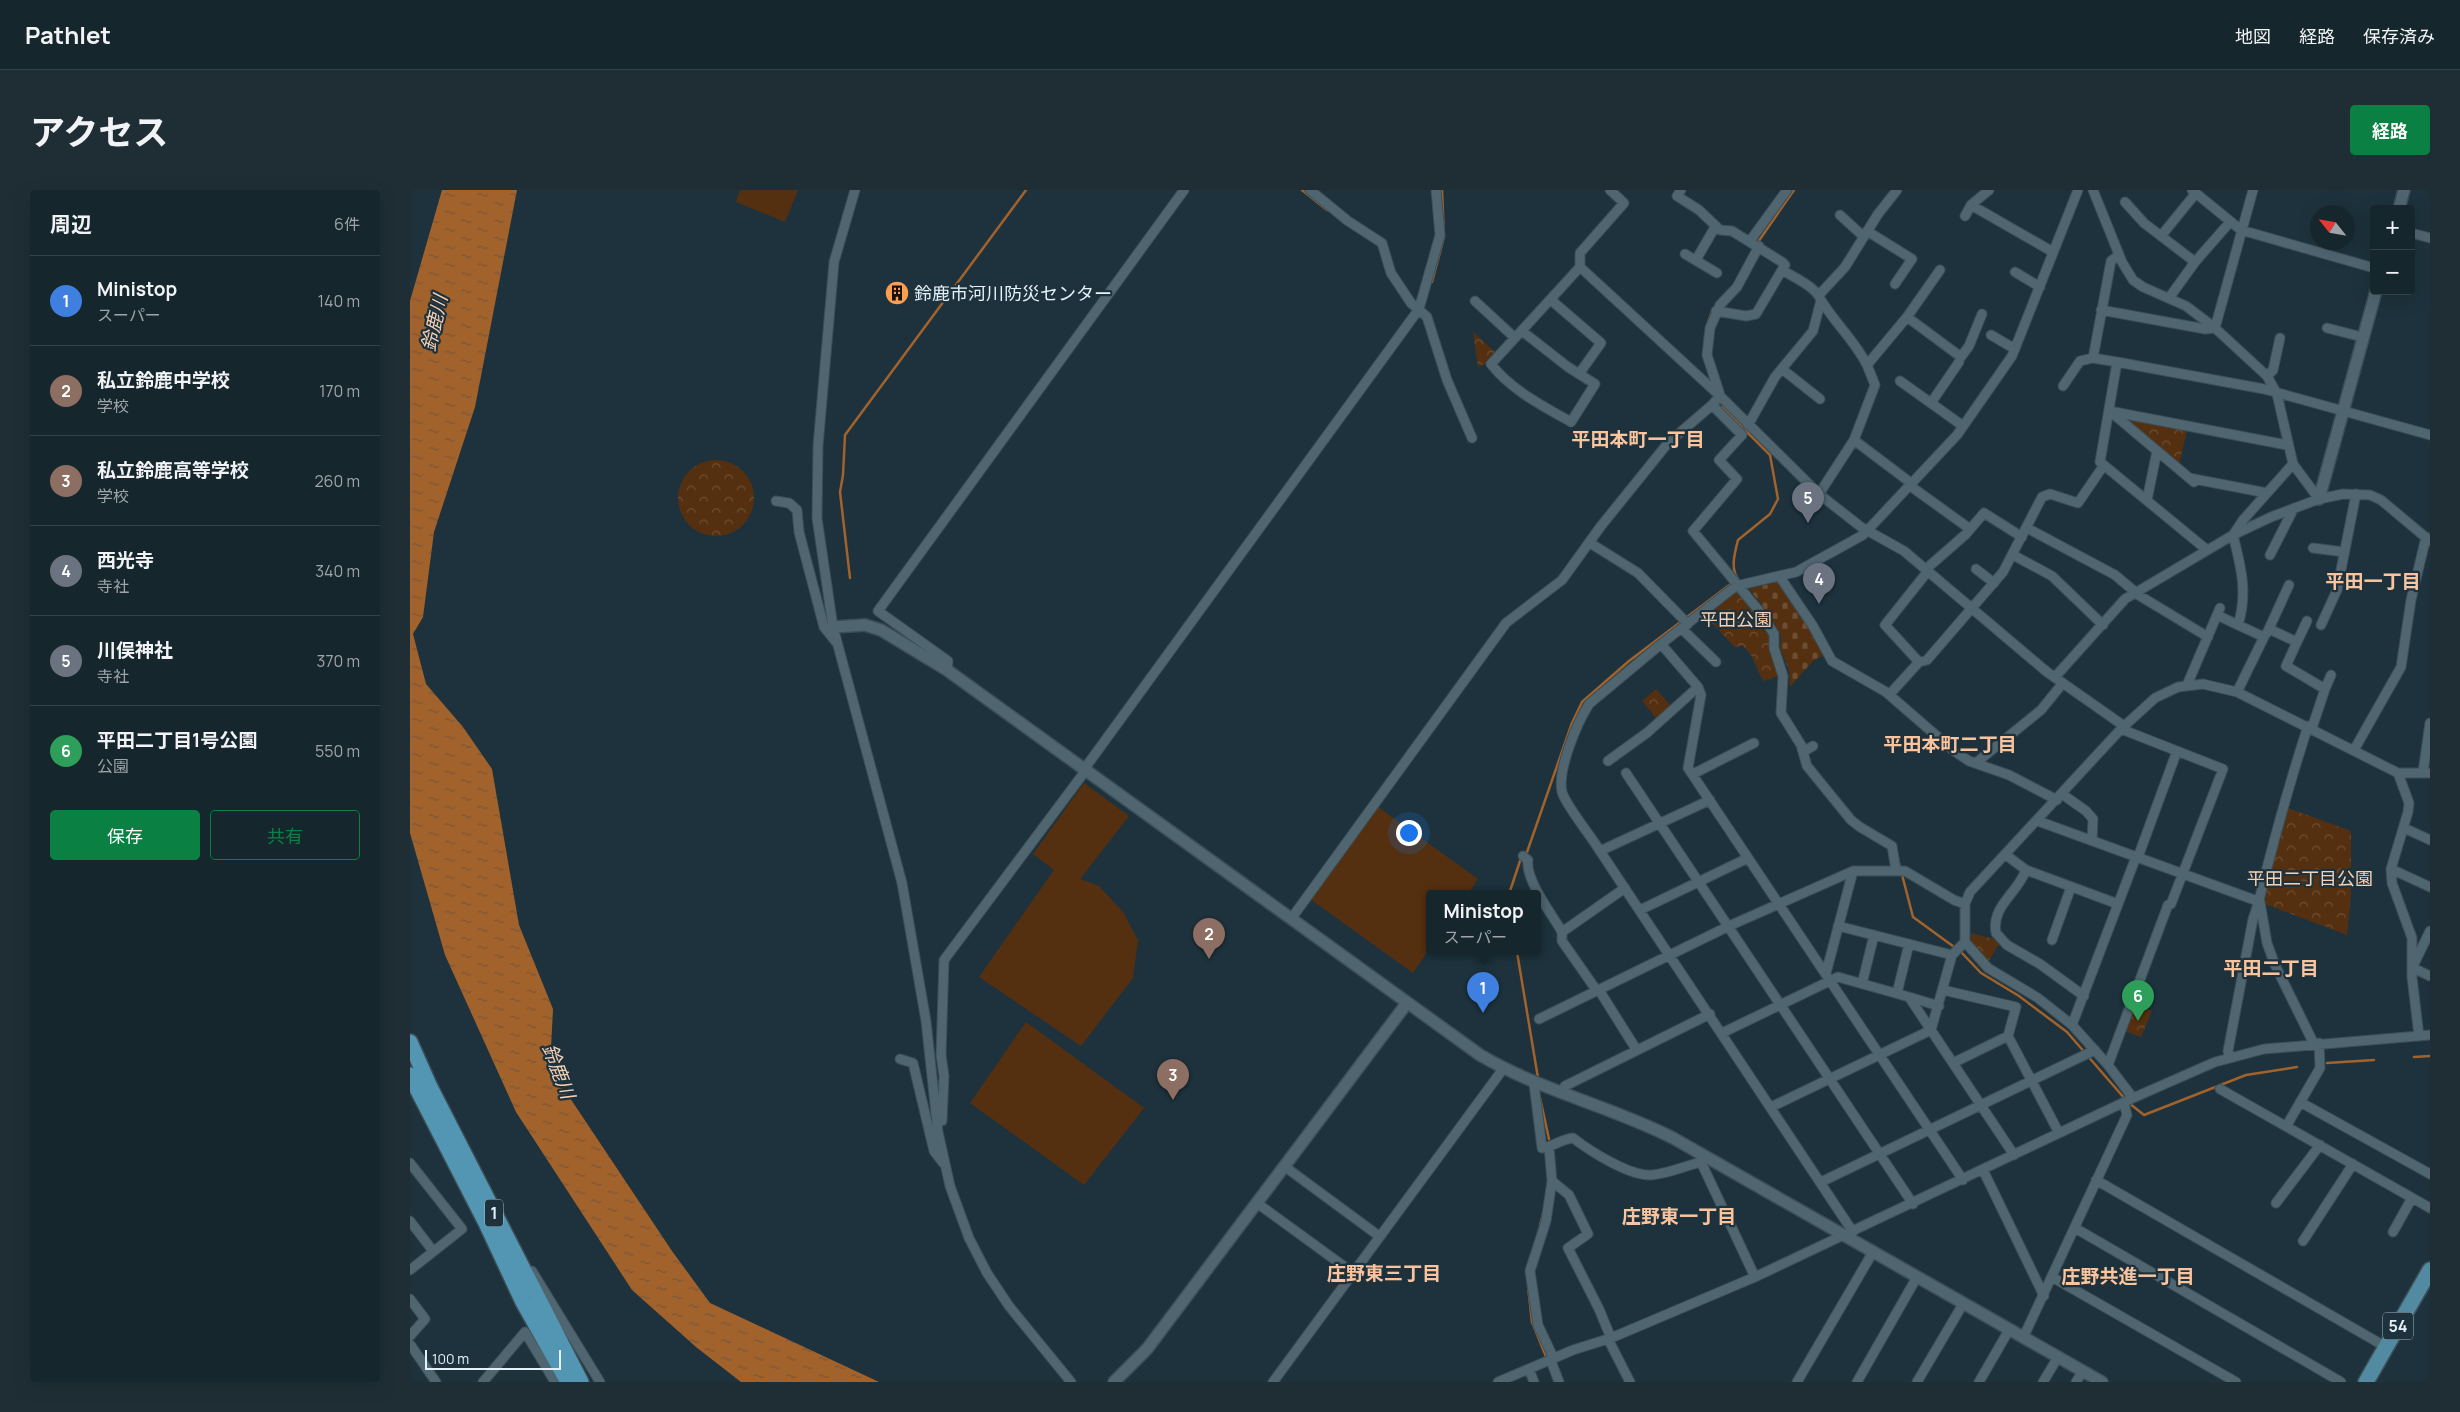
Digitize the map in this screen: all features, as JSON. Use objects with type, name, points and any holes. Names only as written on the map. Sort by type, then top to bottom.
[{"type":"highway","name":"1","points":[[410,1042],[492,1208],[582,1382]]},
{"type":"highway","name":"1","points":[[410,1075],[486,1223],[523,1302],[568,1382]]},
{"type":"main road","name":"54","points":[[2366,1382],[2430,1270]]},
{"type":"street","points":[[855,190],[834,262],[818,446],[817,518],[833,627],[902,883],[924,1012],[938,1132],[945,1165],[969,1238],[987,1273],[1009,1306],[1071,1382]]},
{"type":"street","points":[[948,670],[948,661],[878,611],[1184,190]]},
{"type":"street","points":[[1310,190],[1348,221],[1378,239],[1384,246],[1391,273],[1411,303],[1427,317],[1447,380],[1472,438]]},
{"type":"street","points":[[938,1132],[942,1130],[944,1076],[941,1055],[944,960],[1419,309],[1440,235],[1436,190]]},
{"type":"street","points":[[1522,330],[1551,355],[1596,384],[1571,422],[1532,399],[1496,372],[1490,364],[1580,267],[1580,253],[1624,203],[1610,190]]},
{"type":"street","points":[[1681,190],[1677,196],[1698,210],[1715,227],[1724,231],[1732,231],[1759,246],[1785,265],[1756,314],[1746,316],[1716,311]]},
{"type":"street","points":[[1750,241],[1787,190]]},
{"type":"street","points":[[1748,425],[1782,369],[1814,331],[1820,298],[1845,267],[1897,190]]},
{"type":"street","points":[[1965,216],[1971,205],[1989,190]]},
{"type":"street","points":[[1736,583],[1780,577],[1808,567],[1863,535],[1963,426],[2015,350],[2078,190]]},
{"type":"street","points":[[2093,190],[2119,255],[2126,270],[2136,283],[2186,306],[2215,328],[2267,376],[2278,394],[2292,464],[2319,499]]},
{"type":"street","points":[[2215,328],[2253,190]]},
{"type":"street","points":[[2400,205],[2404,190]]},
{"type":"street","points":[[2161,236],[2194,192],[2241,230],[2370,267]]},
{"type":"street","points":[[2125,202],[2144,223],[2195,262]]},
{"type":"street","points":[[1971,205],[2053,252]]},
{"type":"street","points":[[1840,215],[1866,234],[1912,259],[1895,284]]},
{"type":"street","points":[[2169,298],[2195,262],[2230,222]]},
{"type":"street","points":[[1696,260],[1715,227]]},
{"type":"street","points":[[2415,234],[2430,238]]},
{"type":"street","points":[[1720,396],[1707,355],[1710,328],[1716,311],[1737,287],[1759,246]]},
{"type":"street","points":[[1685,254],[1718,273]]},
{"type":"street","points":[[2093,358],[2111,261],[2119,255]]},
{"type":"street","points":[[1580,267],[1720,396],[1819,494],[1861,527],[1904,552],[2055,677],[2122,727],[2223,769],[2171,904],[2168,904],[2108,1065]]},
{"type":"street","points":[[1782,270],[1807,285],[1820,298],[1844,333],[1861,353],[1875,385],[1854,440],[1819,494]]},
{"type":"street","points":[[1867,365],[1907,317],[1940,270]]},
{"type":"street","points":[[2015,272],[2040,286]]},
{"type":"street","points":[[2319,499],[2375,295]]},
{"type":"street","points":[[1551,300],[1601,343],[1579,374]]},
{"type":"street","points":[[1475,301],[1515,338]]},
{"type":"street","points":[[2102,310],[2205,329],[2215,328]]},
{"type":"street","points":[[1907,317],[1961,357],[1969,346],[1982,314]]},
{"type":"street","points":[[2328,328],[2362,338]]},
{"type":"street","points":[[1991,335],[2015,350]]},
{"type":"street","points":[[2267,376],[2273,370],[2280,338]]},
{"type":"street","points":[[2063,386],[2080,361],[2093,358],[2264,389],[2430,435]]},
{"type":"street","points":[[1931,403],[1960,362]]},
{"type":"street","points":[[2117,362],[2100,462],[2207,550]]},
{"type":"street","points":[[1782,369],[1820,399]]},
{"type":"street","points":[[1900,381],[1963,426]]},
{"type":"street","points":[[1291,919],[1500,632],[1562,580],[1601,526],[1668,442],[1720,396]]},
{"type":"street","points":[[1712,405],[1742,434],[1719,460],[1737,479],[1693,531],[1760,612],[1774,634],[1774,648],[1783,676],[1781,713],[1803,752],[1807,766],[1851,820],[1892,846],[1901,870]]},
{"type":"street","points":[[2109,411],[2287,445]]},
{"type":"street","points":[[2109,411],[2191,480],[2267,493]]},
{"type":"street","points":[[1854,440],[1970,529]]},
{"type":"street","points":[[2147,500],[2157,451]]},
{"type":"street","points":[[2238,624],[2245,588],[2233,535],[2243,520],[2292,464]]},
{"type":"street","points":[[1889,695],[1919,662],[1927,660],[1994,583],[2013,555],[2042,497],[2050,494],[2078,503],[2104,465]]},
{"type":"street","points":[[2321,625],[2337,590],[2356,494]]},
{"type":"street","points":[[2055,677],[2126,599],[2207,550],[2233,535],[2319,499],[2356,494],[2370,495],[2381,500],[2428,539],[2411,600],[2401,667],[2354,750]]},
{"type":"street","points":[[776,501],[789,503],[797,510],[799,532],[824,627],[838,644]]},
{"type":"street","points":[[2270,555],[2294,508]]},
{"type":"street","points":[[1919,662],[1884,625],[1927,570],[1984,513],[2022,537]]},
{"type":"street","points":[[2027,528],[2115,575],[2208,637]]},
{"type":"street","points":[[1590,543],[1638,573],[1684,623],[1716,662]]},
{"type":"street","points":[[2313,548],[2344,552]]},
{"type":"street","points":[[2013,555],[2052,576],[2102,625]]},
{"type":"street","points":[[1976,569],[1994,583]]},
{"type":"street","points":[[1780,577],[1813,626],[1832,661],[1889,695],[1954,751],[2060,797],[2086,811],[2093,819],[2092,840]]},
{"type":"street","points":[[1736,583],[1736,586],[1684,623],[1588,704],[1581,716],[1567,753],[1563,774],[1563,794],[1821,1182],[1848,1234]]},
{"type":"street","points":[[2237,692],[2289,585]]},
{"type":"street","points":[[2187,685],[2219,612],[2238,624],[2297,642]]},
{"type":"street","points":[[2307,621],[2286,666],[2325,689]]},
{"type":"street","points":[[833,627],[865,625],[881,630],[948,670],[1407,1003],[1503,1069],[1534,1084],[1637,1121],[1702,1159],[1848,1234],[1873,1252],[2102,1382]]},
{"type":"street","points":[[1661,644],[1698,687],[1701,695],[1688,768],[1931,1129],[1963,1180]]},
{"type":"street","points":[[2230,1057],[2228,1051],[2253,920],[2260,902],[2263,883],[2294,769],[2331,675]]},
{"type":"street","points":[[1977,762],[2041,710],[2063,683]]},
{"type":"street","points":[[2133,1098],[2108,1065],[2072,1024],[2038,998],[1988,968],[1964,943],[1965,904],[1970,892],[2038,821],[2122,727],[2155,698],[2170,690],[2187,685],[2220,686],[2237,692],[2310,727],[2398,773],[2426,772],[2430,723]]},
{"type":"street","points":[[1608,761],[1648,732],[1698,687]]},
{"type":"street","points":[[1693,774],[1754,742]]},
{"type":"street","points":[[1803,752],[1813,746]]},
{"type":"street","points":[[2072,1024],[2177,751]]},
{"type":"street","points":[[1626,773],[1913,1204]]},
{"type":"street","points":[[2398,773],[2409,803],[2404,828],[2391,869],[2392,883],[2412,938],[2419,1036]]},
{"type":"street","points":[[1600,851],[1710,800]]},
{"type":"street","points":[[2038,821],[2260,902]]},
{"type":"street","points":[[2404,828],[2430,840]]},
{"type":"street","points":[[2006,855],[2026,870],[2118,904]]},
{"type":"street","points":[[1526,858],[1527,867],[1538,890]]},
{"type":"street","points":[[1640,910],[1748,858]]},
{"type":"street","points":[[2391,869],[2430,888]]},
{"type":"street","points":[[1539,1019],[1729,926],[1853,871],[1901,870],[1954,900],[1965,904]]},
{"type":"street","points":[[2026,870],[2014,892],[1995,916],[1996,933],[2007,945],[2047,969],[2084,996]]},
{"type":"street","points":[[1828,976],[1838,926],[1853,871]]},
{"type":"street","points":[[2052,940],[2071,887]]},
{"type":"street","points":[[1562,932],[1625,888]]},
{"type":"street","points":[[1541,896],[1562,932],[1562,941],[1636,1049]]},
{"type":"street","points":[[2260,902],[2267,943],[2274,966],[2317,1043],[2320,1068],[2287,1125]]},
{"type":"street","points":[[1838,926],[1874,936],[1953,953]]},
{"type":"street","points":[[2413,967],[2430,932]]},
{"type":"street","points":[[1862,984],[1874,936]]},
{"type":"street","points":[[1771,1107],[1931,1030],[1953,953],[1964,943]]},
{"type":"street","points":[[1897,993],[1909,944]]},
{"type":"street","points":[[2413,967],[2430,976]]},
{"type":"street","points":[[1722,1033],[1780,1004],[1828,976],[1838,977],[1939,1006]]},
{"type":"street","points":[[1943,990],[2016,1007],[2008,1036],[2059,1133]]},
{"type":"street","points":[[1909,997],[2014,1155]]},
{"type":"street","points":[[1114,1382],[1147,1350],[1407,1003]]},
{"type":"street","points":[[1561,1093],[1565,1086],[1636,1049],[1710,1014]]},
{"type":"street","points":[[1498,1382],[1610,1338],[1755,1277],[1913,1204],[2133,1098],[2230,1057],[2264,1049],[2317,1043],[2430,1035]]},
{"type":"street","points":[[1953,1063],[2008,1036]]},
{"type":"street","points":[[1821,1182],[2095,1050]]},
{"type":"street","points":[[900,1059],[913,1062],[934,1150],[945,1165]]},
{"type":"street","points":[[1273,1382],[1503,1069]]},
{"type":"street","points":[[1534,1084],[1552,1181],[1543,1235],[1530,1271],[1535,1315],[1558,1382]]},
{"type":"street","points":[[2220,1089],[2287,1125],[2430,1208]]},
{"type":"street","points":[[2300,1102],[2430,1174]]},
{"type":"street","points":[[2023,1338],[2127,1115],[2124,1103]]},
{"type":"street","points":[[1546,1148],[1565,1139],[1573,1138],[1589,1151],[1613,1163],[1650,1175],[1702,1159]]},
{"type":"street","points":[[2276,1203],[2320,1145]]},
{"type":"street","points":[[1702,1159],[1755,1277]]},
{"type":"street","points":[[410,1163],[462,1229],[410,1270]]},
{"type":"street","points":[[2304,1242],[2353,1164]]},
{"type":"street","points":[[1284,1166],[1379,1236]]},
{"type":"street","points":[[1983,1170],[2044,1296]]},
{"type":"street","points":[[2096,1180],[2386,1346]]},
{"type":"street","points":[[1552,1181],[1569,1195],[1588,1234],[1568,1248],[1630,1382]]},
{"type":"street","points":[[2392,1232],[2412,1198]]},
{"type":"street","points":[[1257,1203],[1353,1272]]},
{"type":"street","points":[[492,1208],[600,1382]]},
{"type":"street","points":[[410,1221],[433,1251]]},
{"type":"street","points":[[2075,1228],[2342,1382]]},
{"type":"street","points":[[1797,1382],[1873,1252]]},
{"type":"street","points":[[1857,1382],[1917,1277]]},
{"type":"street","points":[[2052,1277],[2236,1382]]},
{"type":"street","points":[[410,1299],[425,1319],[410,1336]]},
{"type":"street","points":[[1917,1382],[1963,1304]]},
{"type":"street","points":[[1979,1382],[2009,1330]]},
{"type":"street","points":[[483,1382],[525,1332],[555,1382]]},
{"type":"street","points":[[410,1344],[436,1382]]},
{"type":"street","points":[[2043,1382],[2058,1357]]},
{"type":"street","points":[[1529,1369],[1534,1382]]},
{"type":"street","points":[[2076,1382],[2083,1371]]},
{"type":"green space","points":[[740,190],[798,190],[785,222],[736,202]]},
{"type":"green space","points":[[1473,332],[1496,353],[1485,364],[1478,367]]},
{"type":"green space","points":[[2131,419],[2187,430],[2179,465],[2130,423]]},
{"type":"green space","points":[[716,460],[730,463],[743,471],[751,484],[754,498],[751,512],[743,525],[730,533],[716,536],[702,533],[689,525],[681,512],[678,498],[681,484],[689,471],[702,463]]},
{"type":"green space","points":[[1777,582],[1811,628],[1825,655],[1814,660],[1790,687],[1789,670],[1780,648],[1781,635],[1749,589]]},
{"type":"green space","name":"平田公園","points":[[1734,591],[1750,603],[1770,631],[1781,675],[1764,681],[1748,651],[1743,646],[1735,647],[1704,615]]},
{"type":"green space","points":[[1656,689],[1670,705],[1656,718],[1642,701]]},
{"type":"green space","points":[[1084,783],[1129,816],[1080,879],[1099,886],[1123,912],[1138,940],[1133,978],[1081,1046],[979,977],[1054,870],[1033,854]]},
{"type":"green space","points":[[1378,807],[1478,879],[1471,890],[1426,890],[1426,954],[1413,973],[1310,899]]},
{"type":"green space","name":"平田二丁目公園","points":[[2288,808],[2351,831],[2351,895],[2347,935],[2265,904],[2265,891]]},
{"type":"green space","points":[[1971,933],[1994,939],[1999,944],[1988,962],[1971,943]]},
{"type":"green space","points":[[2135,1004],[2152,1011],[2141,1037],[2125,1031]]},
{"type":"green space","points":[[1026,1022],[1144,1108],[1084,1185],[970,1103]]},
{"type":"water","name":"鈴鹿川","points":[[442,190],[517,190],[475,407],[434,532],[423,617],[413,634],[426,684],[463,727],[492,769],[519,925],[553,1009],[550,1068],[672,1251],[710,1303],[879,1382],[741,1382],[696,1347],[632,1290],[516,1112],[445,955],[410,833],[410,301]]},
{"type":"waterway","points":[[850,578],[840,492],[843,475],[845,435],[1026,190]]},
{"type":"waterway","points":[[1302,190],[1327,210]]},
{"type":"waterway","points":[[1432,282],[1444,237],[1442,190]]},
{"type":"waterway","points":[[1756,245],[1794,190]]},
{"type":"waterway","points":[[1707,325],[1713,309]]},
{"type":"waterway","points":[[1722,407],[1770,455],[1778,499],[1770,514],[1738,540],[1734,565],[1737,580]]},
{"type":"waterway","points":[[1526,855],[1572,723],[1582,702],[1629,661],[1732,583]]},
{"type":"waterway","points":[[1510,890],[1522,859]]},
{"type":"waterway","points":[[1899,863],[1913,917],[1961,952],[1981,973],[2019,996],[2067,1032],[2125,1099]]},
{"type":"waterway","points":[[1518,955],[1538,1078]]},
{"type":"waterway","points":[[2414,1057],[2430,1056]]},
{"type":"waterway","points":[[2327,1063],[2374,1060]]},
{"type":"waterway","points":[[2129,1103],[2144,1115],[2246,1075],[2297,1067]]},
{"type":"waterway","points":[[1540,1098],[1549,1139]]},
{"type":"waterway","points":[[1540,1225],[1543,1214]]},
{"type":"waterway","points":[[1527,1268],[1531,1254]]},
{"type":"waterway","points":[[1528,1286],[1532,1322],[1547,1359]]},
{"type":"place","name":"鈴鹿市河川防災センター","points":[[897,293]]},
{"type":"place","name":"川俣神社","points":[[1808,523]]},
{"type":"place","name":"西光寺","points":[[1819,604]]},
{"type":"place","name":"私立鈴鹿中学校","points":[[1209,959]]},
{"type":"place","name":"Ministop","points":[[1483,1013]]},
{"type":"place","name":"平田二丁目1号公園","points":[[2138,1021]]},
{"type":"place","name":"私立鈴鹿高等学校","points":[[1173,1100]]},
{"type":"district","name":"平田本町一丁目","points":[[1638,439]]},
{"type":"district","name":"平田一丁目","points":[[2373,581]]},
{"type":"district","name":"平田本町二丁目","points":[[1950,744]]},
{"type":"district","name":"平田二丁目","points":[[2271,968]]},
{"type":"district","name":"庄野東一丁目","points":[[1679,1216]]},
{"type":"district","name":"庄野東三丁目","points":[[1384,1273]]},
{"type":"district","name":"庄野共進一丁目","points":[[2128,1276]]}]
